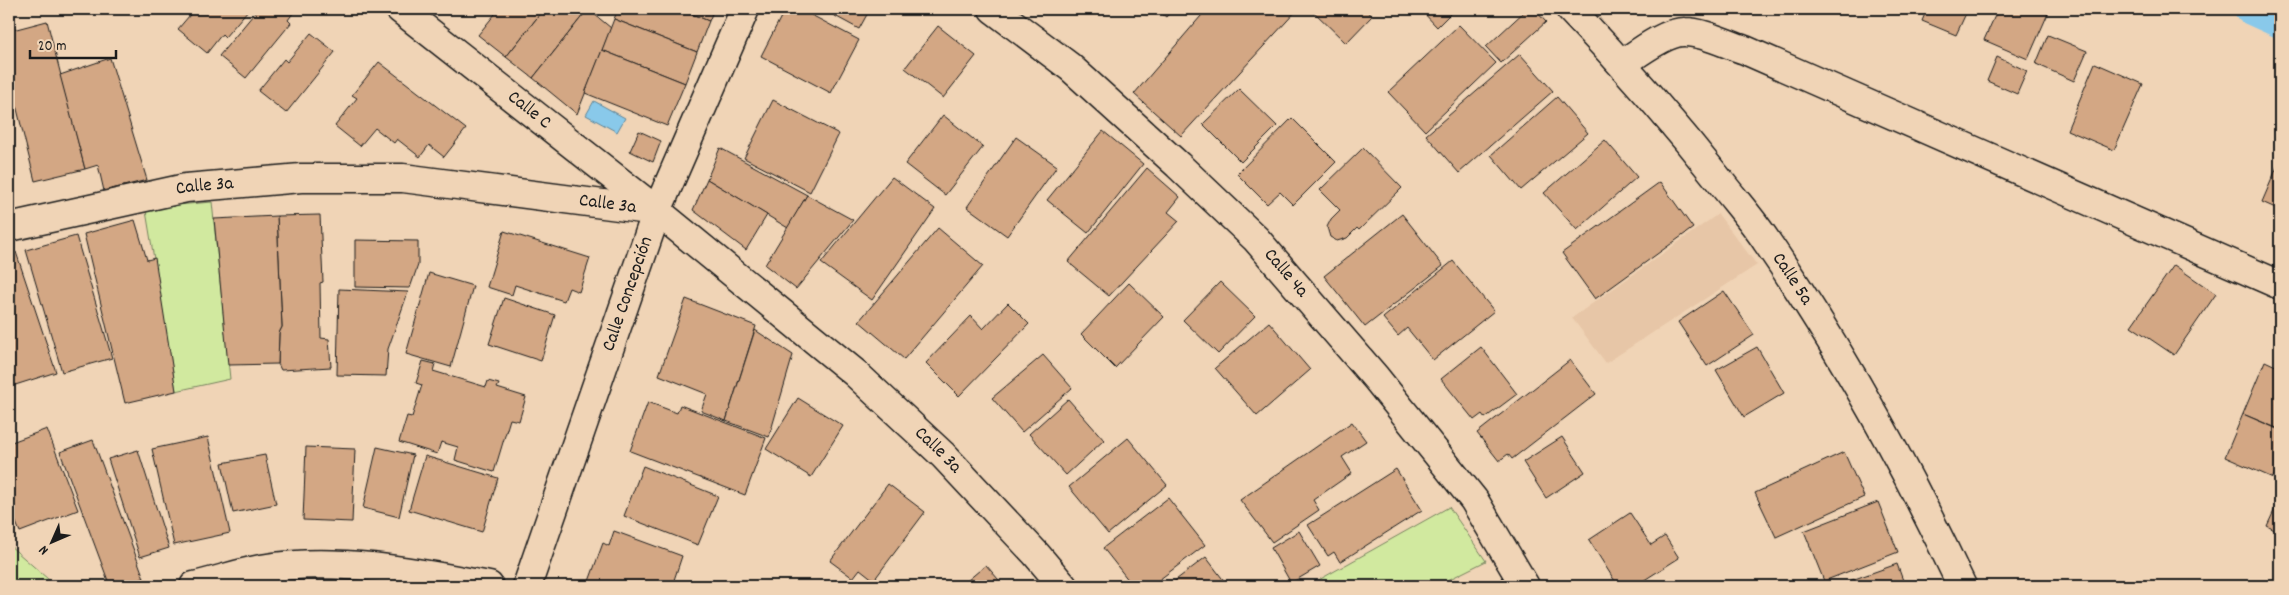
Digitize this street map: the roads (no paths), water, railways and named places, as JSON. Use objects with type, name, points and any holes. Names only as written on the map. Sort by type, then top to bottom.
[{"type":"street","name":"Calle C","points":[[400,9],[657,211]]},
{"type":"street","name":"Calle Concepción","points":[[527,586],[657,211],[745,9]]},
{"type":"street","name":"Calle 4a","points":[[993,9],[1070,67],[1256,239],[1376,378],[1474,500],[1525,586]]},
{"type":"street","name":"Calle 5a","points":[[1570,9],[1622,64],[1701,157],[1766,240],[1823,327],[1881,428],[1962,586]]},
{"type":"street","points":[[1622,64],[1664,38],[1684,32],[1713,39],[1754,54],[2280,285]]},
{"type":"street","name":"Calle 3a","points":[[9,227],[186,188],[301,178],[403,178],[657,211],[862,380],[943,455],[1036,554],[1063,586]]},
{"type":"street","points":[[194,586],[261,570],[296,566],[413,571],[489,586]]},
{"type":"water","points":[[594,101],[625,118],[617,132],[586,115]]},
{"type":"waterway","points":[[2249,9],[2280,23]]}]
